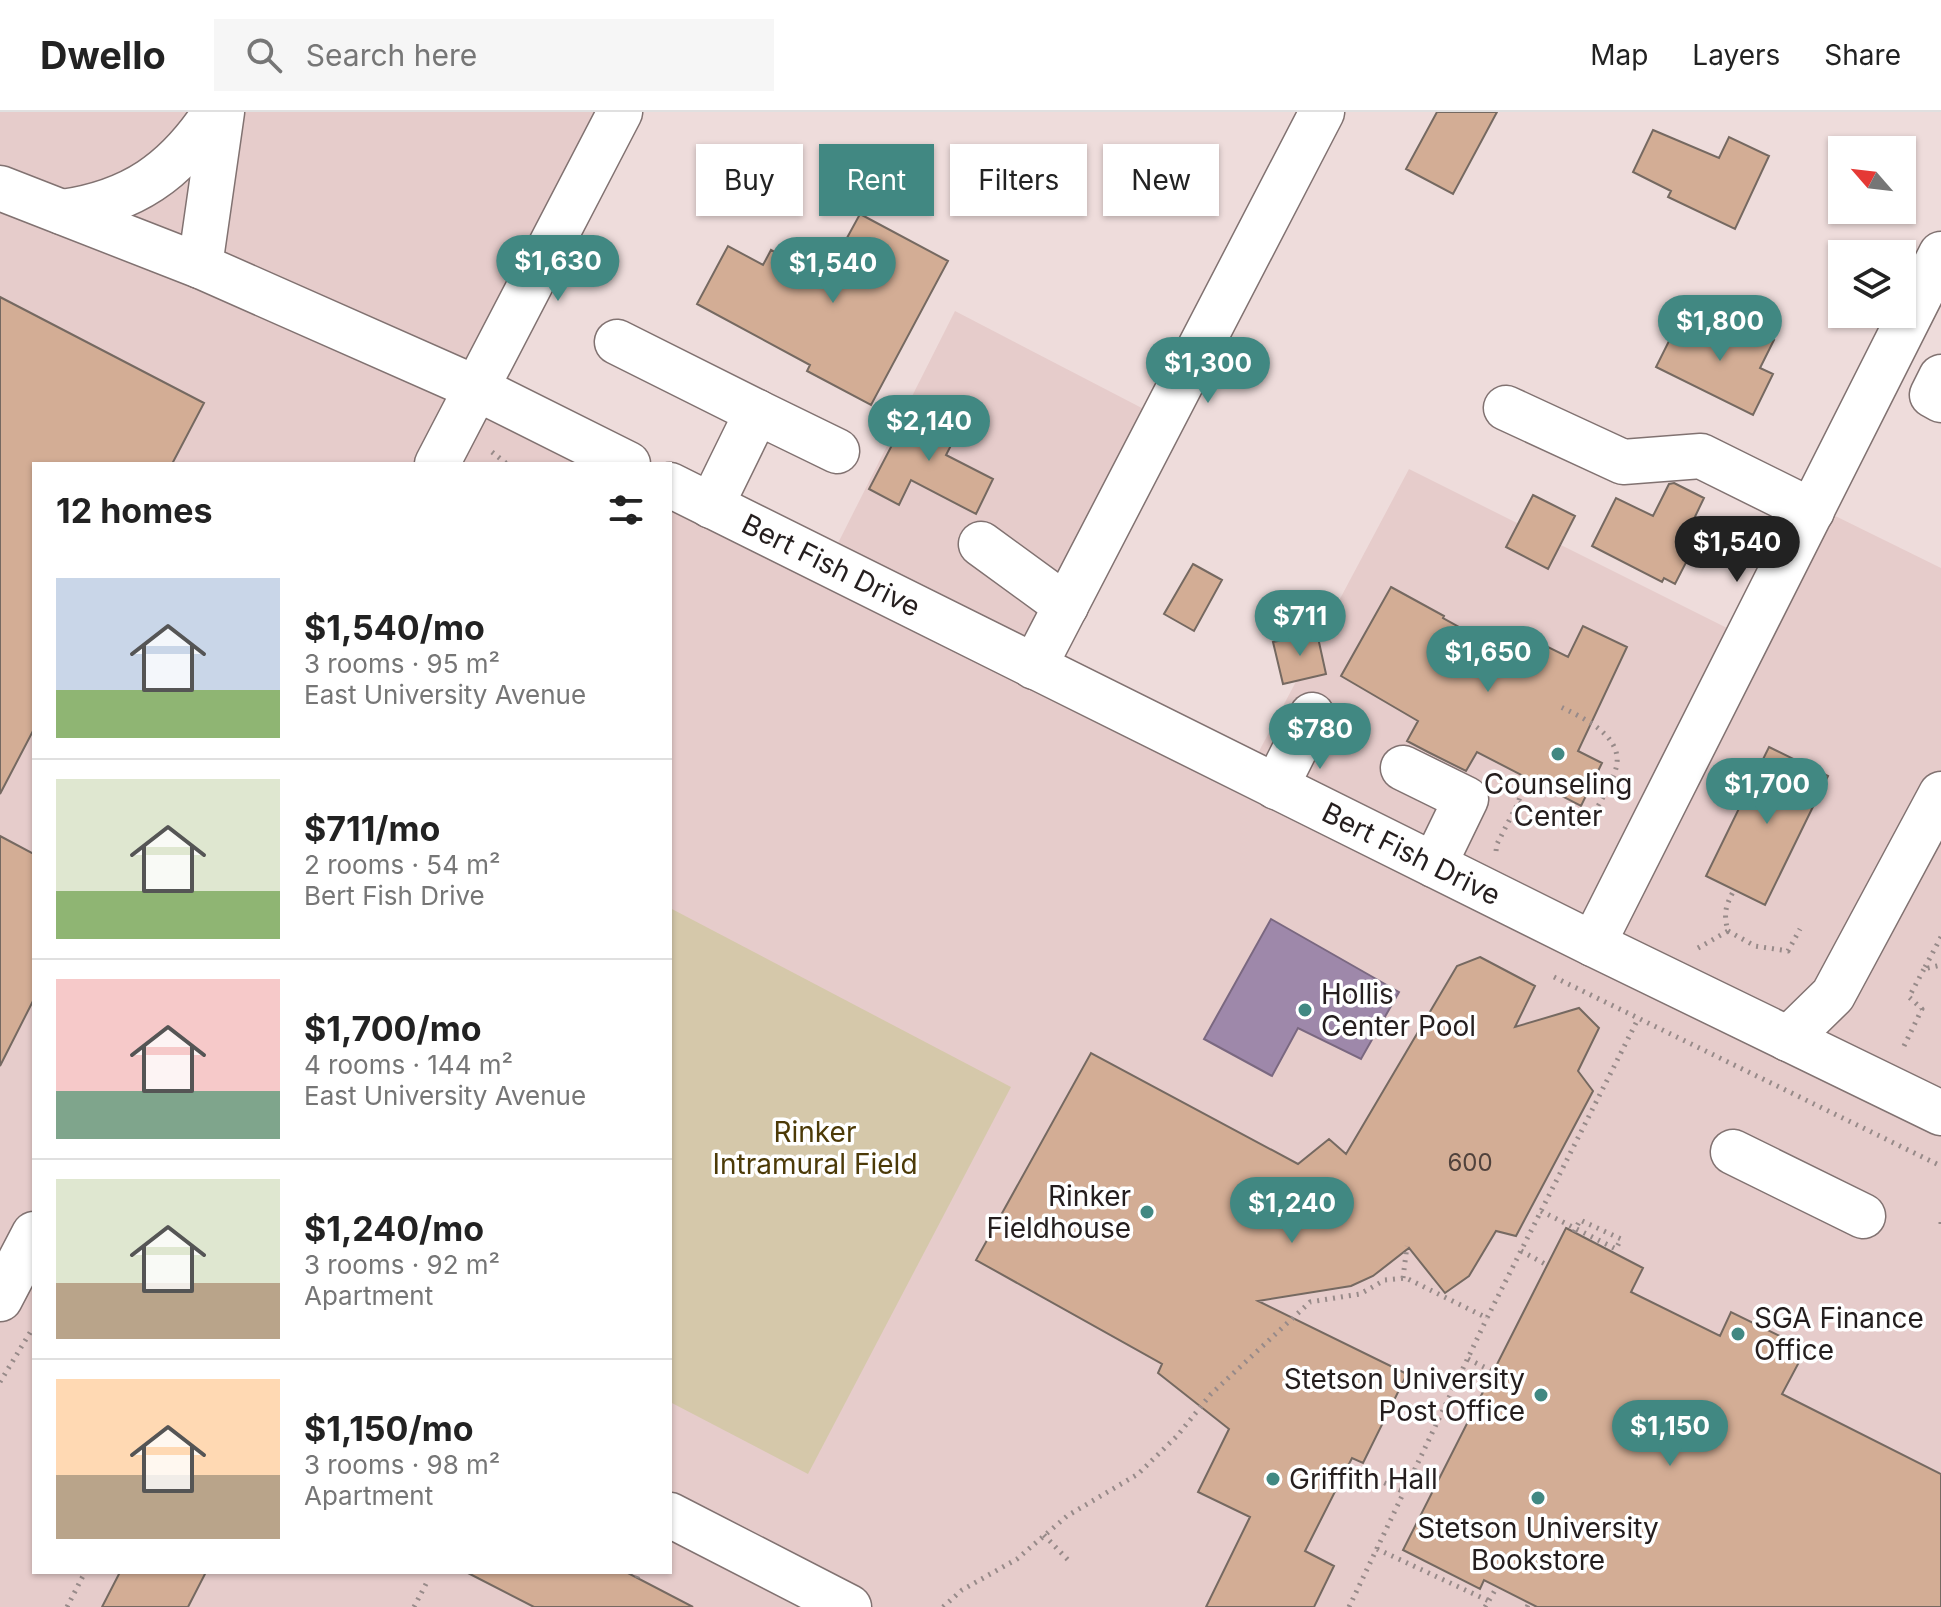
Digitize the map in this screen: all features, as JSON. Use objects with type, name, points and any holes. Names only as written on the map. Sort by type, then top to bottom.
[{"type":"street","points":[[62,212],[95,207],[142,186],[174,164],[197,140],[215,112]]},
{"type":"street","points":[[200,266],[222,112]]},
{"type":"street","points":[[438,462],[620,112]]},
{"type":"street","points":[[1034,667],[1322,112]]},
{"type":"street","points":[[0,188],[200,266],[476,388],[624,462]]},
{"type":"street","points":[[1593,944],[1812,511],[1929,308],[1941,254]]},
{"type":"street","points":[[617,342],[837,451]]},
{"type":"street","points":[[1941,377],[1932,395],[1941,400]]},
{"type":"street","points":[[1506,408],[1623,462],[1701,456],[1812,511]]},
{"type":"street","points":[[711,506],[757,412]]},
{"type":"street","name":"Bert Fish Drive","points":[[672,486],[1593,944],[1941,1113]]},
{"type":"street","points":[[981,544],[1066,606]]},
{"type":"street","points":[[1276,787],[1312,715]]},
{"type":"street","points":[[1403,768],[1466,799],[1434,865]]},
{"type":"street","points":[[1788,1039],[1833,995],[1941,794]]},
{"type":"street","points":[[1733,1152],[1863,1216]]},
{"type":"street","points":[[0,1299],[32,1238]]},
{"type":"street","points":[[672,1516],[849,1607]]},
{"type":"path","points":[[1518,803],[1574,828],[1590,821],[1617,764],[1615,752],[1599,729],[1561,707]]},
{"type":"path","points":[[1496,858],[1497,844],[1518,803],[1526,778]]},
{"type":"path","points":[[1589,790],[1602,796]]},
{"type":"path","points":[[1734,890],[1725,907],[1728,931],[1755,946],[1788,951],[1800,929]]},
{"type":"path","points":[[1694,952],[1712,938],[1728,931]]},
{"type":"path","points":[[1898,1058],[1922,1009],[1909,997],[1941,937]]},
{"type":"path","points":[[1924,969],[1941,965]]},
{"type":"path","points":[[1349,1607],[1487,1318],[1638,1019]]},
{"type":"path","points":[[1541,1211],[1616,1249],[1621,1239],[1580,1220],[1574,1232]]},
{"type":"path","points":[[1403,1278],[1407,1246]]},
{"type":"path","points":[[1521,1251],[1547,1265]]},
{"type":"path","points":[[943,1607],[962,1590],[1017,1559],[1067,1516],[1138,1474],[1177,1436],[1211,1394],[1310,1302],[1360,1294],[1385,1280],[1403,1278],[1487,1318]]},
{"type":"path","points":[[0,1382],[32,1329]]},
{"type":"path","points":[[1468,1359],[1494,1372]]},
{"type":"path","points":[[1348,1466],[1404,1492]]},
{"type":"path","points":[[1043,1534],[1068,1560]]},
{"type":"path","points":[[1377,1549],[1487,1604],[1497,1587]]},
{"type":"path","points":[[67,1607],[84,1574]]},
{"type":"path","points":[[414,1607],[427,1582]]},
{"type":"shaded area","points":[[0,112],[620,112],[476,388],[624,462],[32,462],[32,1574],[672,1574],[672,486],[828,563],[955,311],[1163,419],[1035,667],[1248,772],[1409,469],[1747,638],[1815,506],[1941,568],[1941,1607],[0,1607]]},
{"type":"shaded area","name":"Hollis Center Pool","points":[[1271,919],[1399,992],[1361,1059],[1298,1028],[1272,1076],[1204,1039]]},
{"type":"green space","name":"Rinker Intramural Field","points":[[672,909],[1011,1087],[808,1474],[672,1403]]},
{"type":"building","points":[[1437,112],[1497,112],[1453,194],[1406,169]]},
{"type":"building","points":[[1653,130],[1719,158],[1729,137],[1769,156],[1735,229],[1668,197],[1671,191],[1633,172]]},
{"type":"building","points":[[859,216],[948,261],[871,405],[807,371],[810,365],[697,304],[728,246],[763,265],[771,250],[824,280]]},
{"type":"building","points":[[0,297],[204,403],[173,462],[32,462],[32,733],[0,794]]},
{"type":"building","points":[[1680,319],[1727,342],[1737,322],[1774,340],[1760,368],[1773,374],[1753,415],[1656,367]]},
{"type":"building","points":[[914,403],[960,428],[946,455],[993,479],[976,514],[911,480],[899,505],[869,489]]},
{"type":"building","points":[[1674,483],[1704,498],[1690,527],[1696,530],[1691,540],[1696,543],[1675,584],[1664,578],[1662,582],[1592,546],[1616,498],[1653,516],[1669,484]]},
{"type":"building","points":[[1533,495],[1575,516],[1548,569],[1506,547]]},
{"type":"building","points":[[1193,564],[1222,580],[1194,631],[1164,614]]},
{"type":"building","points":[[1391,587],[1533,668],[1544,645],[1568,657],[1583,626],[1627,647],[1578,751],[1602,763],[1581,806],[1477,752],[1466,771],[1407,741],[1418,721],[1341,676]]},
{"type":"building","points":[[1317,633],[1326,674],[1283,684],[1273,642]]},
{"type":"building","points":[[1769,747],[1828,776],[1765,905],[1706,876]]},
{"type":"building","points":[[0,836],[32,853],[32,1003],[0,1066]]},
{"type":"building","points":[[1480,957],[1535,986],[1515,1027],[1579,1008],[1599,1028],[1578,1071],[1593,1091],[1516,1236],[1496,1231],[1469,1276],[1445,1293],[1409,1248],[1373,1276],[1351,1286],[1258,1301],[1407,1374],[1363,1463],[1352,1458],[1305,1551],[1334,1566],[1314,1607],[1206,1607],[1250,1517],[1198,1492],[1229,1429],[1158,1373],[1162,1364],[976,1260],[1091,1053],[1298,1164],[1329,1139],[1346,1154],[1457,966]]},
{"type":"building","points":[[1566,1228],[1643,1268],[1631,1292],[1720,1336],[1731,1312],[1806,1349],[1782,1394],[1941,1474],[1941,1607],[1537,1607],[1484,1580],[1480,1589],[1403,1550]]},
{"type":"building","points":[[119,1574],[205,1574],[188,1607],[102,1607]]},
{"type":"building","points":[[470,1574],[630,1574],[693,1607],[534,1607]]},
{"type":"place","name":"Counseling Center","points":[[1558,754]]},
{"type":"place","name":"Hollis Center Pool","points":[[1305,1010]]},
{"type":"place","name":"Rinker Fieldhouse","points":[[1147,1212]]},
{"type":"place","name":"SGA Finance Office","points":[[1738,1334]]},
{"type":"place","name":"Stetson University Post Office","points":[[1541,1395]]},
{"type":"place","name":"Griffith Hall","points":[[1273,1479]]},
{"type":"place","name":"Stetson University Bookstore","points":[[1538,1498]]}]
